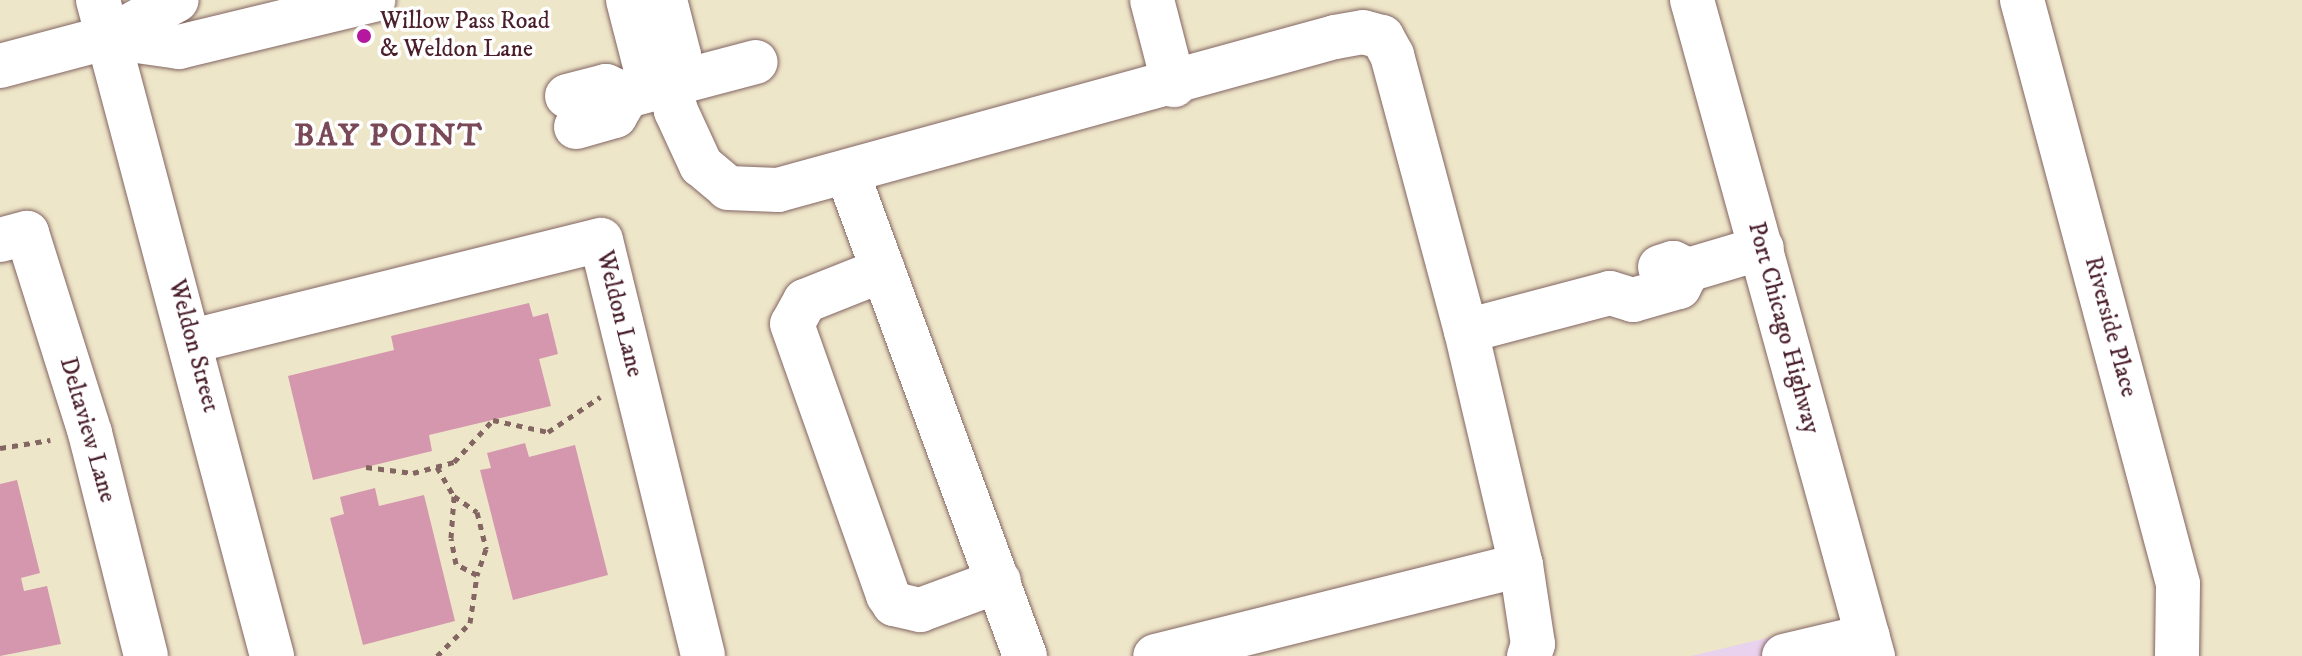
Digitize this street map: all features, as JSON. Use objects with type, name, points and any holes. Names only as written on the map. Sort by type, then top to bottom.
[{"type":"street","points":[[0,66],[104,18],[177,0]]},
{"type":"street","points":[[104,18],[179,47],[373,0]]},
{"type":"street","points":[[628,0],[645,66],[668,77],[701,165],[728,188],[778,190],[848,175],[1335,37],[1363,32],[1382,37],[1392,55],[1466,331],[1521,565],[1533,644],[1529,656]]},
{"type":"street","points":[[665,0],[679,55],[668,77]]},
{"type":"street","points":[[1152,0],[1174,85]]},
{"type":"street","name":"Port Chicago Highway","points":[[1692,0],[1870,646]]},
{"type":"street","name":"Riverside Place","points":[[2022,0],[2178,584],[2177,656]]},
{"type":"street","name":"Weldon Street","points":[[104,18],[192,341],[272,656]]},
{"type":"street","points":[[572,111],[606,86],[627,96],[668,77],[756,62]]},
{"type":"street","points":[[848,175],[1025,656]]},
{"type":"street","name":"Deltaview Lane","points":[[0,240],[27,233],[90,433],[146,656]]},
{"type":"street","name":"Weldon Lane","points":[[192,341],[601,240],[703,656]]},
{"type":"street","points":[[1466,331],[1610,293],[1633,300],[1679,287],[1688,270],[1762,248]]},
{"type":"street","points":[[883,270],[805,301],[792,324],[888,595],[894,604],[920,610],[999,581]]},
{"type":"street","points":[[1155,656],[1521,565]]},
{"type":"street","points":[[1784,656],[1870,646]]},
{"type":"path","points":[[366,467],[413,473],[454,462],[493,420],[548,432],[634,374]]},
{"type":"path","points":[[0,448],[90,433]]},
{"type":"path","points":[[437,467],[454,496],[477,512],[486,549],[477,575],[470,623],[437,656]]},
{"type":"path","points":[[454,496],[451,538],[456,564],[477,575]]},
{"type":"shaded area","points":[[1775,636],[1780,656],[1691,656]]},
{"type":"building","points":[[529,303],[533,317],[548,313],[558,354],[539,359],[551,406],[429,435],[432,451],[313,480],[288,376],[394,350],[391,336]]},
{"type":"building","points":[[525,443],[529,457],[575,445],[608,575],[513,600],[480,470],[491,468],[487,453]]},
{"type":"building","points":[[17,480],[40,573],[21,578],[24,591],[47,586],[61,644],[0,656],[0,484]]},
{"type":"building","points":[[375,488],[379,506],[424,495],[455,621],[363,645],[330,518],[344,514],[340,497]]},
{"type":"place","name":"Willow Pass Road & Weldon Lane","points":[[364,36]]},
{"type":"district","name":"BAY POINT","points":[[389,136]]}]
